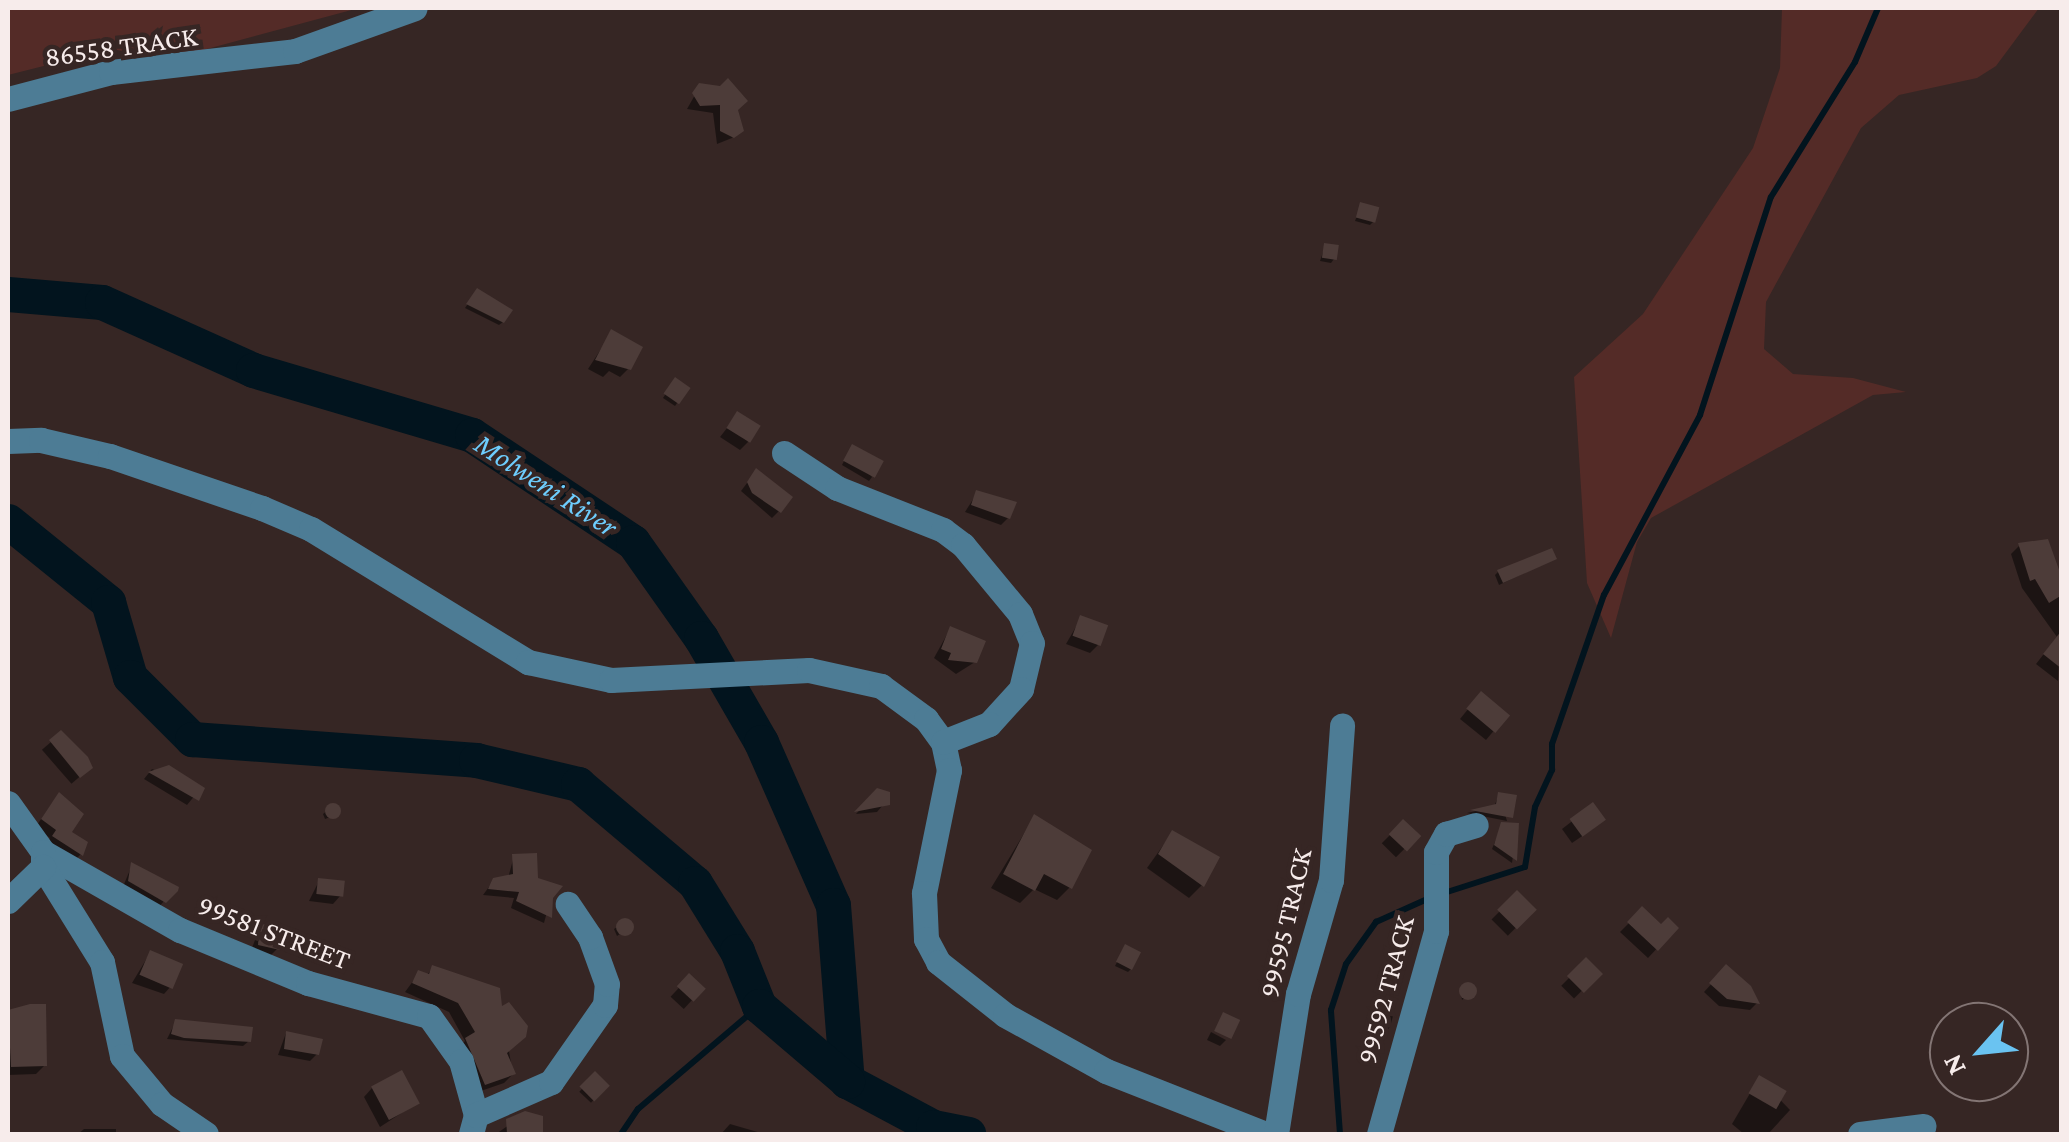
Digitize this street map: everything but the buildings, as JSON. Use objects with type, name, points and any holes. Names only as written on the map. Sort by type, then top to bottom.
[{"type":"street","name":"86558 TRACK","points":[[8,99],[110,72],[295,51],[416,8]]},
{"type":"street","points":[[8,441],[41,440],[201,482],[311,529],[528,662],[611,680],[829,672],[882,686],[926,718],[943,742],[948,797],[924,893],[926,939],[938,962],[1004,1015],[1106,1071],[1266,1134]]},
{"type":"street","points":[[784,453],[837,488],[914,518],[963,545],[1020,614],[1032,643],[1030,673],[1011,704],[977,732],[943,742]]},
{"type":"street","name":"99595 TRACK","points":[[1276,1134],[1298,994],[1331,880],[1342,725]]},
{"type":"street","name":"99581 STREET","points":[[8,803],[43,859],[237,958],[428,1016],[461,1061],[473,1125]]},
{"type":"street","name":"99592 TRACK","points":[[1379,1134],[1436,932],[1436,852],[1446,834],[1476,825]]},
{"type":"street","points":[[8,901],[43,859],[102,962],[122,1056],[176,1117],[206,1134]]},
{"type":"street","points":[[473,1125],[551,1082],[606,1004],[607,984],[590,938],[568,904]]},
{"type":"street","points":[[1860,1134],[1923,1126]]},
{"type":"shaded area","points":[[8,8],[359,8],[170,59],[111,49],[8,75]]},
{"type":"shaded area","points":[[1782,8],[2039,8],[1996,66],[1977,78],[1899,95],[1861,128],[1766,302],[1764,349],[1793,374],[1853,378],[1906,392],[1873,395],[1651,518],[1637,542],[1611,638],[1587,583],[1574,377],[1643,314],[1753,148],[1780,68]]},
{"type":"waterway","points":[[1444,893],[1525,867],[1535,807],[1552,770],[1552,744],[1604,595],[1700,415],[1771,197],[1855,62],[1878,8]]},
{"type":"waterway","name":"Molweni River","points":[[8,294],[102,302],[253,370],[472,435],[633,542],[701,638],[761,742],[833,905],[847,1081],[933,1127],[968,1134]]},
{"type":"waterway","name":"Molweni River","points":[[8,521],[108,602],[130,677],[192,739],[476,760],[578,784],[695,883],[737,951],[759,1006],[847,1081]]},
{"type":"waterway","points":[[1340,1134],[1331,1010],[1346,964],[1376,922],[1432,897]]},
{"type":"waterway","points":[[621,1134],[638,1109],[759,1006]]}]
